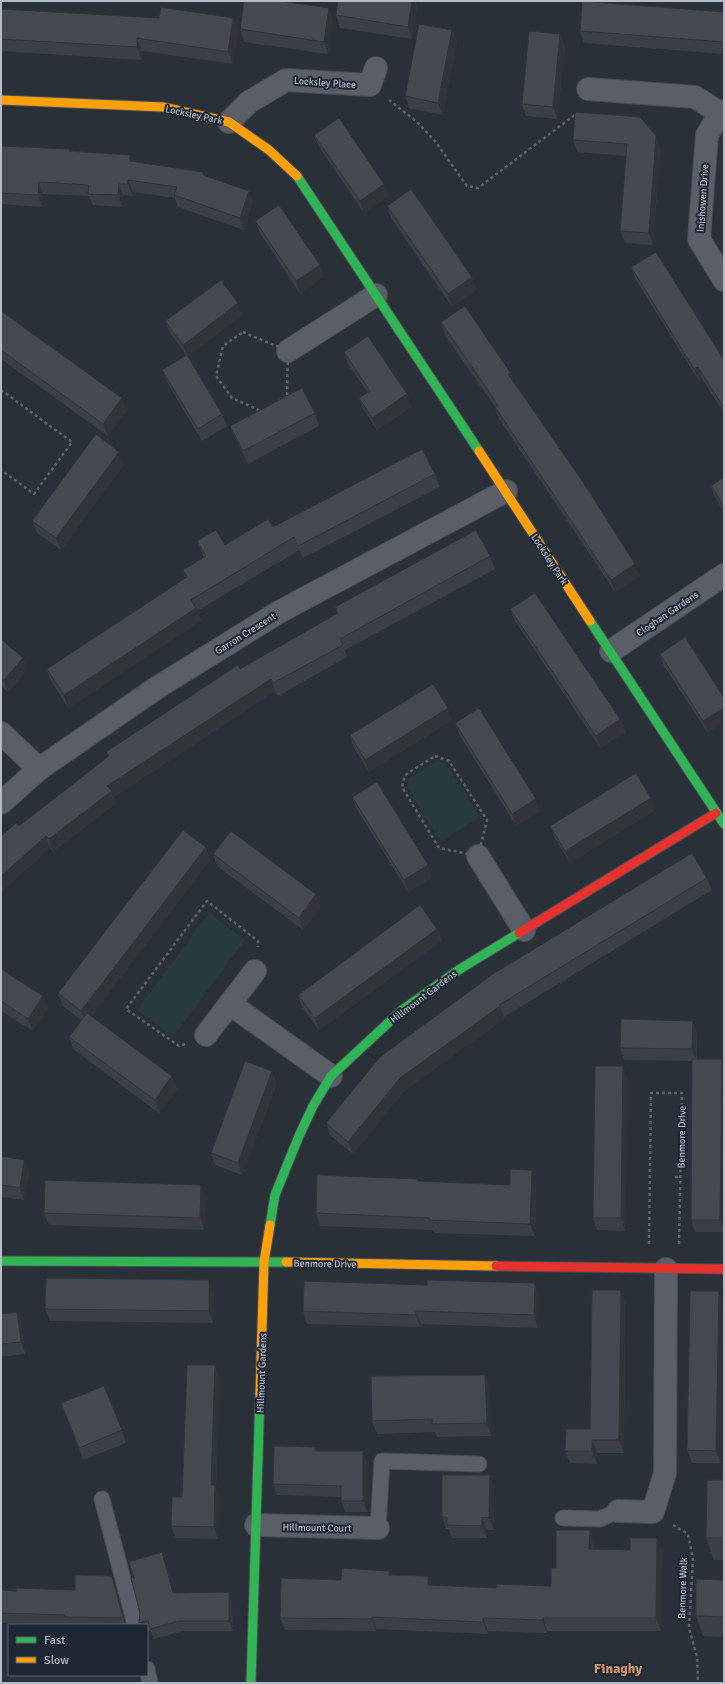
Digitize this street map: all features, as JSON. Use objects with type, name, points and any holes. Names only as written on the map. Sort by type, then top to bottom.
[{"type":"street","name":"Locksley Place","points":[[229,122],[248,102],[286,80],[373,77]]},
{"type":"street","name":"Inishowen Drive","points":[[588,88],[695,97],[722,112],[707,135],[699,239],[724,280]]},
{"type":"street","name":"Locksley Park","points":[[1,100],[163,107],[229,122],[269,150],[297,176],[724,824]]},
{"type":"street","points":[[288,351],[376,295]]},
{"type":"street","name":"Garron Crescent","points":[[1,803],[39,769],[158,687],[279,612],[506,491]]},
{"type":"street","name":"Cloghan Gardens","points":[[611,651],[724,575]]},
{"type":"street","points":[[1,733],[39,769]]},
{"type":"street","name":"Hillmount Gardens","points":[[251,1683],[264,1262],[275,1195],[299,1136],[314,1106],[331,1076],[401,1011],[460,969],[716,813]]},
{"type":"street","points":[[478,856],[524,930]]},
{"type":"street","points":[[206,1035],[255,971]]},
{"type":"street","points":[[230,1004],[331,1076]]},
{"type":"street","name":"Benmore Drive","points":[[1,1261],[264,1262],[724,1269]]},
{"type":"street","points":[[618,1511],[653,1512],[665,1473],[664,1269]]},
{"type":"street","name":"Hillmount Court","points":[[256,1525],[378,1528]]},
{"type":"lane","points":[[378,1528],[382,1461],[479,1464]]},
{"type":"lane","points":[[102,1499],[136,1624]]},
{"type":"lane","points":[[563,1518],[600,1519],[618,1511]]},
{"type":"path","points":[[373,77],[435,141],[467,186],[478,188],[577,113],[578,105],[588,88]]},
{"type":"path","points":[[243,332],[288,351],[287,397],[261,411],[232,398],[216,376],[223,346],[243,332]]},
{"type":"path","points":[[1,390],[72,442],[34,494],[1,470]]},
{"type":"path","points":[[435,756],[449,761],[487,820],[478,856],[439,848],[402,787],[405,774],[435,756]]},
{"type":"path","points":[[206,1035],[179,1046],[126,1008],[207,901],[258,941],[255,971]]},
{"type":"path","name":"Benmore Drive","points":[[651,1093],[682,1093],[680,1177],[664,1269],[651,1093]]},
{"type":"path","points":[[674,1177],[680,1177]]},
{"type":"path","name":"Benmore Walk","points":[[653,1512],[688,1534],[693,1560],[689,1628],[697,1657],[698,1683]]},
{"type":"green space","points":[[436,761],[446,764],[480,817],[440,842],[407,786],[409,778]]},
{"type":"green space","points":[[209,913],[245,940],[173,1037],[137,1010]]},
{"type":"building","points":[[244,1],[281,1],[329,8],[324,42],[240,29]]},
{"type":"building","points":[[338,1],[412,1],[408,27],[336,15]]},
{"type":"building","points":[[582,1],[724,12],[724,42],[580,31]]},
{"type":"building","points":[[161,7],[233,18],[228,52],[137,38],[137,47],[1,39],[1,9],[159,18]]},
{"type":"building","points":[[419,24],[452,30],[438,103],[405,96]]},
{"type":"building","points":[[529,31],[560,34],[553,107],[522,104]]},
{"type":"building","points":[[575,112],[640,117],[656,136],[649,233],[620,231],[627,144],[573,140]]},
{"type":"building","points":[[339,118],[384,184],[360,201],[314,135]]},
{"type":"building","points":[[1,146],[69,149],[69,151],[130,155],[130,161],[203,172],[203,175],[249,191],[240,218],[174,195],[177,187],[128,180],[128,184],[119,184],[118,195],[88,194],[89,185],[39,182],[38,195],[1,193]]},
{"type":"building","points":[[411,189],[472,277],[448,294],[387,206]]},
{"type":"building","points":[[279,205],[320,265],[296,281],[255,221]]},
{"type":"building","points":[[656,252],[724,360],[724,408],[698,367],[694,369],[631,267]]},
{"type":"building","points":[[221,280],[238,303],[183,345],[165,321]]},
{"type":"building","points":[[465,306],[510,372],[508,374],[583,482],[635,564],[611,580],[495,407],[498,405],[441,322]]},
{"type":"building","points":[[1,311],[122,398],[103,424],[1,350]]},
{"type":"building","points":[[368,336],[407,394],[372,418],[359,398],[370,391],[344,352]]},
{"type":"building","points":[[187,355],[222,414],[198,429],[162,370]]},
{"type":"building","points":[[302,388],[315,413],[243,451],[230,426]]},
{"type":"building","points":[[96,434],[119,452],[56,538],[32,521]]},
{"type":"building","points":[[422,449],[435,474],[298,546],[294,537],[191,600],[196,608],[64,695],[47,669],[187,577],[183,570],[206,556],[197,541],[216,530],[225,545],[268,519],[273,527]]},
{"type":"building","points":[[724,477],[724,506],[711,486]]},
{"type":"building","points":[[476,530],[490,556],[340,639],[343,645],[273,683],[271,679],[107,786],[112,791],[49,839],[46,836],[1,876],[1,836],[16,823],[19,826],[109,756],[106,752],[238,665],[240,669],[338,613],[335,607]]},
{"type":"building","points":[[535,593],[620,719],[596,736],[510,609]]},
{"type":"building","points":[[685,637],[724,698],[724,708],[703,721],[660,654]]},
{"type":"building","points":[[1,639],[23,658],[4,680],[1,678]]},
{"type":"building","points":[[433,684],[448,708],[365,760],[350,735]]},
{"type":"building","points":[[479,708],[536,799],[512,814],[455,723]]},
{"type":"building","points":[[636,773],[651,798],[565,851],[550,826]]},
{"type":"building","points":[[377,782],[428,865],[404,880],[352,797]]},
{"type":"building","points":[[183,830],[206,847],[81,1011],[58,993]]},
{"type":"building","points":[[231,831],[316,894],[299,918],[213,854]]},
{"type":"building","points":[[692,853],[707,878],[499,1005],[500,1006],[400,1078],[348,1142],[326,1123],[380,1057],[493,974]]},
{"type":"building","points":[[420,905],[437,929],[315,1018],[298,995]]},
{"type":"building","points":[[1,969],[43,996],[28,1019],[1,1001]]},
{"type":"building","points":[[87,1013],[172,1076],[155,1100],[69,1037]]},
{"type":"building","points":[[621,1019],[693,1021],[692,1049],[620,1048]]},
{"type":"building","points":[[692,1059],[722,1059],[720,1220],[691,1220]]},
{"type":"building","points":[[245,1061],[272,1071],[238,1163],[211,1153]]},
{"type":"building","points":[[595,1066],[623,1066],[621,1218],[593,1218]]},
{"type":"building","points":[[1,1156],[24,1160],[20,1188],[1,1185]]},
{"type":"building","points":[[510,1169],[532,1170],[530,1224],[316,1213],[317,1175],[418,1179],[418,1181],[510,1185]]},
{"type":"building","points":[[45,1180],[201,1185],[200,1218],[44,1213]]},
{"type":"building","points":[[46,1278],[209,1280],[209,1311],[45,1309]]},
{"type":"building","points":[[427,1280],[535,1283],[534,1315],[416,1311],[416,1315],[303,1311],[304,1281],[427,1285]]},
{"type":"building","points":[[592,1290],[621,1290],[619,1440],[592,1440],[592,1451],[565,1451],[566,1429],[590,1429]]},
{"type":"building","points":[[690,1291],[719,1291],[716,1451],[687,1450]]},
{"type":"building","points":[[17,1312],[21,1342],[1,1344],[1,1314]]},
{"type":"building","points":[[187,1365],[215,1365],[211,1485],[215,1485],[214,1527],[171,1526],[172,1497],[182,1497]]},
{"type":"building","points":[[485,1375],[487,1423],[432,1424],[432,1419],[372,1421],[371,1376]]},
{"type":"building","points":[[104,1386],[122,1430],[79,1448],[61,1403]]},
{"type":"building","points":[[274,1446],[315,1447],[315,1451],[363,1451],[363,1501],[341,1501],[341,1486],[273,1484]]},
{"type":"building","points":[[442,1475],[490,1475],[489,1518],[482,1517],[482,1526],[447,1525],[447,1517],[442,1517]]},
{"type":"building","points":[[707,1480],[724,1480],[724,1538],[706,1538]]},
{"type":"building","points":[[556,1530],[590,1530],[589,1549],[630,1550],[630,1538],[657,1538],[656,1618],[543,1618],[542,1620],[483,1618],[483,1622],[372,1617],[372,1619],[280,1618],[281,1578],[341,1580],[342,1568],[389,1571],[389,1575],[428,1576],[428,1585],[496,1588],[496,1584],[551,1586],[551,1568],[556,1568]]},
{"type":"building","points":[[162,1552],[173,1593],[229,1592],[229,1621],[179,1621],[150,1629],[148,1620],[139,1623],[140,1612],[131,1578],[134,1578],[129,1562]]},
{"type":"building","points":[[75,1575],[112,1576],[123,1618],[65,1617],[65,1615],[1,1613],[1,1590],[16,1591],[16,1588],[75,1590]]},
{"type":"building","points":[[696,1579],[724,1580],[724,1617],[696,1616]]},
{"type":"traffic: fast","points":[[297,176],[479,451]]},
{"type":"traffic: fast","points":[[590,621],[724,824]]},
{"type":"traffic: fast","points":[[270,1225],[275,1195],[299,1136],[313,1106],[331,1076],[401,1011],[460,969],[519,933]]},
{"type":"traffic: fast","points":[[1,1261],[286,1262]]},
{"type":"traffic: fast","points":[[251,1683],[260,1394]]},
{"type":"traffic: slow","points":[[1,100],[163,107],[229,122],[269,150],[297,176]]},
{"type":"traffic: slow","points":[[479,451],[590,621]]},
{"type":"traffic: slow","points":[[260,1394],[264,1262],[270,1225]]},
{"type":"traffic: slow","points":[[286,1262],[496,1266]]},
{"type":"traffic: jam","points":[[519,933],[716,813]]},
{"type":"traffic: jam","points":[[496,1266],[724,1269]]},
{"type":"district","name":"Finaghy","points":[[618,1668]]}]
